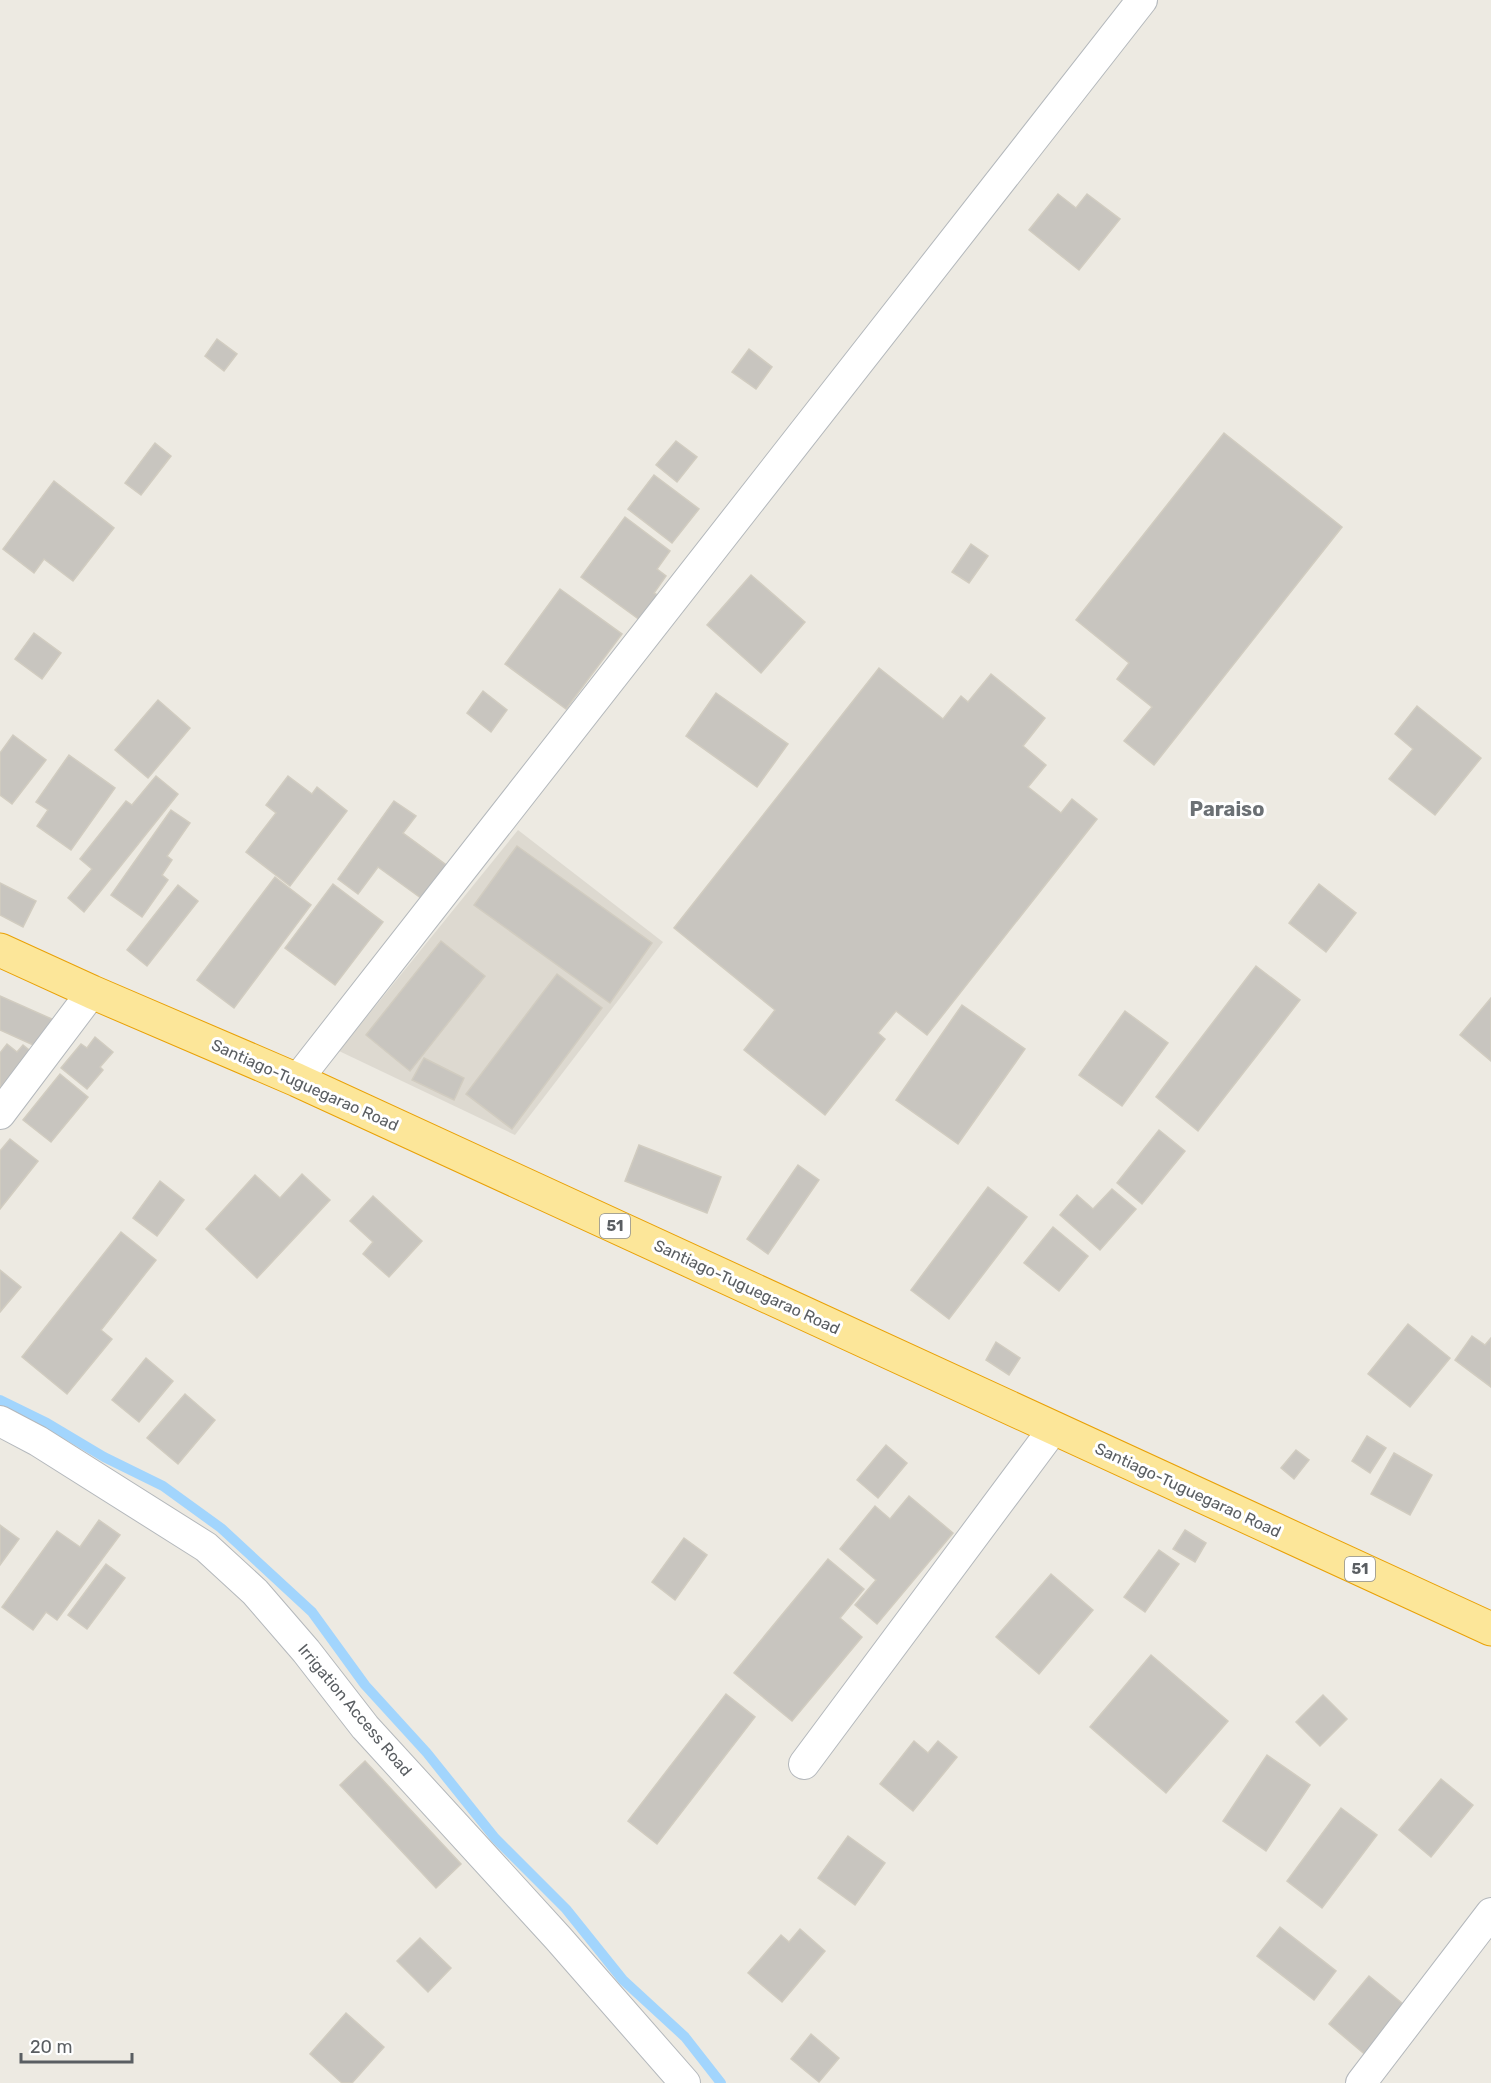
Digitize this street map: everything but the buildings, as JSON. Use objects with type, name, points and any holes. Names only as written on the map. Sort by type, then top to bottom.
[{"type":"highway","name":"Santiago-Tuguegarao Road","points":[[0,950],[297,1080],[1491,1629]]},
{"type":"street","points":[[297,1080],[1142,0]]},
{"type":"street","points":[[0,1114],[92,992]]},
{"type":"street","name":"Irrigation Access Road","points":[[0,1421],[38,1441],[207,1547],[255,1592],[306,1651],[365,1727],[550,1929],[685,2083]]},
{"type":"street","points":[[804,1764],[1054,1428]]},
{"type":"street","points":[[1361,2083],[1491,1913]]},
{"type":"shaded area","points":[[518,830],[663,942],[515,1135],[339,1051]]},
{"type":"waterway","points":[[0,1400],[47,1423],[104,1457],[163,1486],[221,1528],[312,1612],[365,1685],[427,1753],[495,1838],[566,1909],[623,1980],[685,2037],[721,2083]]},
{"type":"district","name":"Paraiso","points":[[1227,809]]}]
